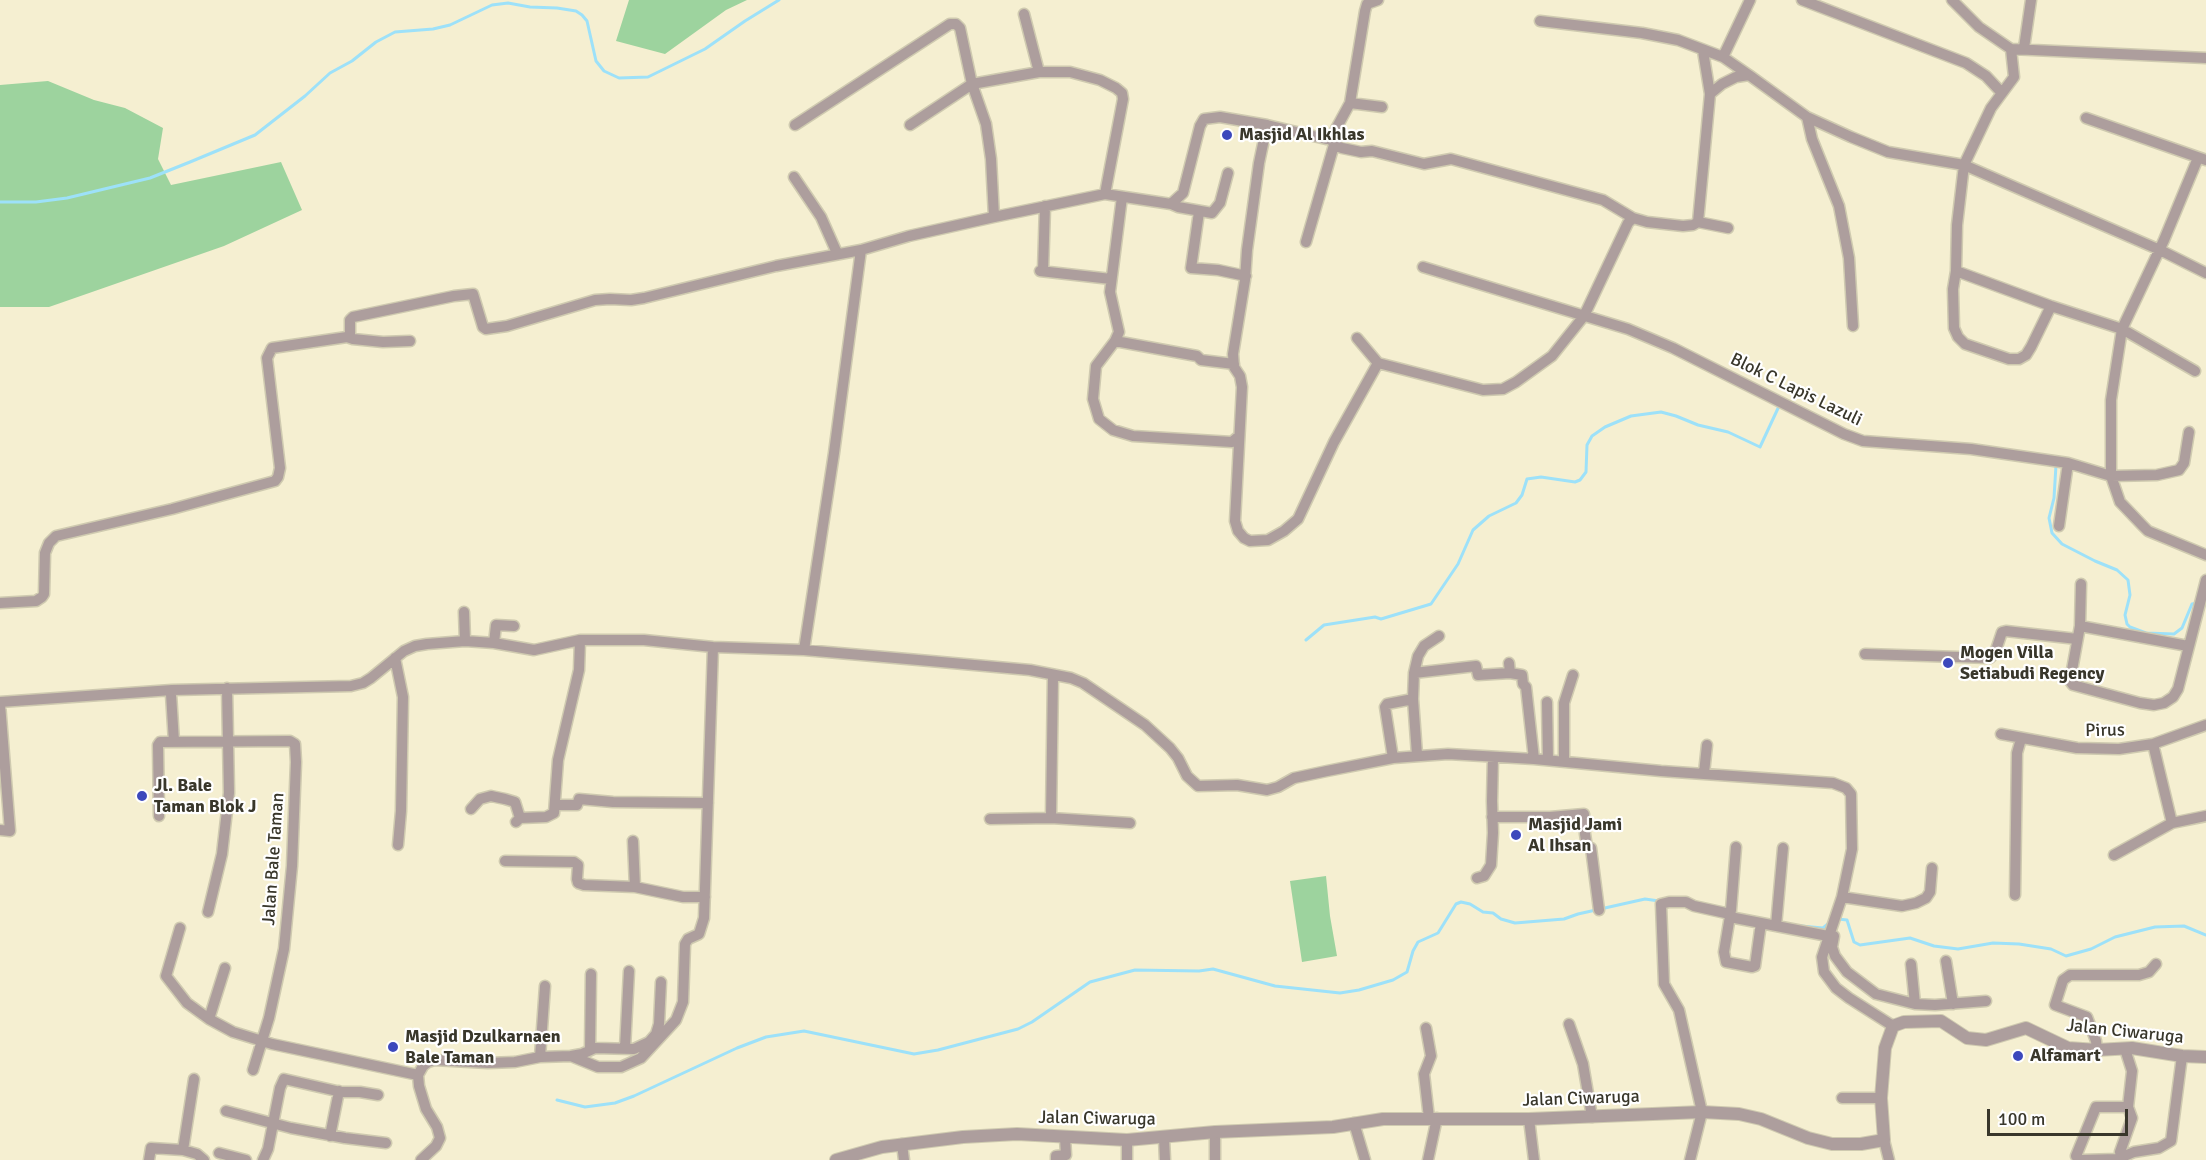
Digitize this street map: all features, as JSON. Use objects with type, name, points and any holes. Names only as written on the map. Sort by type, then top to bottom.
[{"type":"street","points":[[1306,242],[1332,142],[1350,103],[1366,2],[1378,0]]},
{"type":"street","points":[[1723,57],[1750,0]]},
{"type":"street","points":[[1802,0],[1966,63],[1986,76],[2001,92]]},
{"type":"street","points":[[1952,0],[1979,27],[2011,49],[2206,58]]},
{"type":"street","points":[[2024,48],[2031,0]]},
{"type":"street","points":[[1024,14],[1039,72]]},
{"type":"street","points":[[1540,21],[1651,35],[1688,43],[1703,51],[1723,57],[1807,117],[1888,152],[1964,165],[2160,250],[2206,273]]},
{"type":"street","points":[[795,125],[953,24],[960,28],[972,84],[986,124],[991,159],[994,216]]},
{"type":"street","points":[[2011,49],[2014,77],[1991,108],[1964,165],[1953,289],[1954,328],[1965,344],[2009,359],[2019,359],[2026,355],[2031,347],[2051,306]]},
{"type":"street","points":[[1698,222],[1710,94],[1703,51]]},
{"type":"street","points":[[910,126],[972,84],[1039,72],[1071,72],[1100,80],[1116,88],[1122,93],[1123,99],[1105,194]]},
{"type":"street","points":[[1710,94],[1736,76],[1749,75]]},
{"type":"street","points":[[1350,103],[1382,107]]},
{"type":"street","points":[[1171,204],[1183,193],[1200,126],[1204,119],[1220,117],[1267,125],[1326,139],[1361,152],[1372,151],[1424,164],[1451,159],[1603,200],[1633,218],[1647,222],[1683,226],[1698,222],[1728,228]]},
{"type":"street","points":[[1807,117],[1812,139],[1839,206],[1849,258],[1853,326]]},
{"type":"street","points":[[2086,118],[2202,159],[2122,329],[2111,394],[2111,476],[2120,502],[2148,531],[2206,555]]},
{"type":"street","points":[[1267,125],[1252,213],[1246,276],[1235,336],[1234,364],[1242,387],[1235,521],[1238,531],[1244,538],[1250,541],[1268,540],[1284,531],[1298,519],[1334,442],[1378,363]]},
{"type":"street","points":[[347,337],[350,334],[350,320],[353,317],[454,296],[473,294],[483,327],[486,329],[507,326],[602,299],[644,298],[776,266],[861,250],[994,216],[1105,194],[1212,213],[1217,208],[1228,172]]},
{"type":"street","points":[[794,177],[821,217],[837,253]]},
{"type":"street","points":[[1122,197],[1110,296],[1119,332],[1116,341],[1096,366],[1093,399],[1099,419],[1113,430],[1133,436],[1232,442],[1239,436]]},
{"type":"street","points":[[1045,206],[1041,271],[1111,279]]},
{"type":"street","points":[[1199,212],[1191,268],[1218,270],[1246,276]]},
{"type":"street","points":[[1357,338],[1378,363],[1483,390],[1500,390],[1516,382],[1552,356],[1584,316],[1628,223],[1633,218]]},
{"type":"street","points":[[804,650],[834,453],[861,250]]},
{"type":"street","name":"Blok C Lapis Lazuli","points":[[1423,267],[1628,329],[1673,348],[1844,434],[1863,441],[1971,449],[2068,463],[2111,476],[2157,475],[2177,470],[2184,463],[2189,432]]},
{"type":"street","points":[[1956,271],[2122,329],[2195,371]]},
{"type":"street","points":[[0,603],[36,601],[42,597],[45,553],[49,543],[56,536],[172,509],[275,481],[280,468],[268,351],[273,348],[347,337],[383,342],[410,341]]},
{"type":"street","points":[[1116,341],[1197,356],[1201,360],[1234,364]]},
{"type":"street","points":[[2059,526],[2068,463]]},
{"type":"street","points":[[2081,584],[2080,626],[2070,681],[2073,685],[2154,705],[2164,703],[2173,697],[2178,689],[2206,580]]},
{"type":"street","points":[[464,612],[465,641]]},
{"type":"street","points":[[494,643],[496,625],[514,626]]},
{"type":"street","points":[[2080,626],[2188,646]]},
{"type":"street","points":[[1865,654],[1990,658],[1995,653],[2002,632],[2006,631],[2077,639]]},
{"type":"street","points":[[1417,755],[1413,699],[1414,674],[1418,656],[1424,646],[1439,636]]},
{"type":"street","points":[[471,809],[480,799],[491,796],[515,802],[518,820],[552,814],[556,805],[558,760],[579,670],[580,640]]},
{"type":"street","points":[[0,830],[10,831],[0,703],[227,688],[363,684],[395,658],[415,646],[465,641],[534,650],[580,640],[625,642],[644,640],[713,647],[804,650],[1022,669],[1083,683],[1145,725],[1170,748],[1187,776],[1198,786],[1237,785],[1267,790],[1294,778],[1393,758],[1468,754],[1833,783],[1846,788],[1851,794],[1852,849],[1842,897],[1822,957],[1824,972],[1836,988],[1893,1026],[1885,1048],[1881,1098],[1884,1140],[1889,1160]]},
{"type":"street","points":[[571,1056],[598,1067],[613,1068],[631,1064],[650,1051],[676,1020],[683,1002],[685,944],[688,939],[699,934],[702,928],[705,897],[708,742],[713,647]]},
{"type":"street","points":[[395,658],[403,697],[401,811],[398,845]]},
{"type":"street","points":[[1414,674],[1476,666],[1478,675],[1510,668],[1522,675],[1523,684],[1526,687],[1534,759]]},
{"type":"street","points":[[1564,761],[1564,703],[1573,675]]},
{"type":"street","points":[[1051,818],[1053,676]]},
{"type":"street","points":[[208,912],[222,854],[229,793],[227,688]]},
{"type":"street","points":[[159,816],[158,745],[160,742],[174,742],[171,694]]},
{"type":"street","points":[[1393,758],[1385,707],[1387,704],[1413,699]]},
{"type":"street","points":[[1547,702],[1548,760]]},
{"type":"street","name":"Pirus","points":[[2001,734],[2078,748],[2119,748],[2153,744],[2205,726]]},
{"type":"street","points":[[2015,895],[2017,753],[2021,739]]},
{"type":"street","name":"Jalan Bale Taman","points":[[174,742],[291,741],[296,747],[292,855],[284,949],[269,1018],[253,1070]]},
{"type":"street","points":[[2153,744],[2172,823]]},
{"type":"street","points":[[1704,773],[1707,745]]},
{"type":"street","points":[[1477,878],[1484,876],[1491,865],[1493,756]]},
{"type":"street","points":[[556,805],[577,805],[579,799],[613,802],[708,803]]},
{"type":"street","points":[[1492,817],[1551,818],[1584,814],[1587,847],[1591,848],[1599,910]]},
{"type":"street","points":[[2114,855],[2172,823],[2206,816]]},
{"type":"street","points":[[990,819],[1051,818],[1131,823]]},
{"type":"street","points":[[633,842],[635,887]]},
{"type":"street","points":[[1736,848],[1724,959],[1729,963],[1755,966],[1761,923]]},
{"type":"street","points":[[1776,926],[1783,848]]},
{"type":"street","points":[[505,861],[574,862],[578,865],[579,883],[635,887],[682,897],[705,897]]},
{"type":"street","points":[[1842,897],[1902,906],[1916,903],[1926,898],[1930,892],[1932,868]]},
{"type":"street","points":[[1690,1160],[1702,1112],[1679,1010],[1664,984],[1660,904],[1686,902],[1730,916],[1828,936]]},
{"type":"street","points":[[1832,924],[1834,936],[1832,947],[1835,956],[1847,972],[1875,994],[1914,1004],[1986,1001]]},
{"type":"street","points":[[180,928],[166,976],[187,1003],[209,1019],[233,1032],[262,1041],[418,1075]]},
{"type":"street","points":[[1946,961],[1953,1004]]},
{"type":"street","points":[[1911,964],[1914,1004]]},
{"type":"street","points":[[2097,1050],[2087,1017],[2055,1005],[2063,980],[2070,975],[2139,975],[2149,972],[2156,964]]},
{"type":"street","points":[[209,1019],[225,969]]},
{"type":"street","points":[[625,1048],[629,971]]},
{"type":"street","points":[[590,1050],[591,974]]},
{"type":"street","points":[[421,1160],[436,1146],[440,1138],[440,1133],[432,1121],[422,1096],[418,1075],[423,1066],[434,1060],[515,1062],[540,1057],[571,1056],[595,1048],[642,1046],[656,1034],[659,1024],[661,982]]},
{"type":"street","points":[[540,1057],[545,986]]},
{"type":"street","name":"Jalan Ciwaruga","points":[[1893,1026],[1904,1022],[1941,1021],[1967,1038],[1986,1040],[2026,1028],[2068,1048],[2125,1049],[2206,1057]]},
{"type":"street","points":[[1569,1024],[1583,1064],[1592,1117]]},
{"type":"street","points":[[1426,1028],[1431,1056],[1424,1074],[1433,1118],[1428,1160]]},
{"type":"street","points":[[2120,1152],[2132,1118],[2128,1107],[2132,1071],[2125,1049]]},
{"type":"street","points":[[2128,1107],[2096,1107],[2079,1158],[2117,1159],[2134,1152],[2160,1148],[2171,1141],[2182,1056]]},
{"type":"street","points":[[183,1150],[194,1079]]},
{"type":"street","points":[[263,1160],[268,1149],[280,1088],[284,1079],[339,1091],[378,1095]]},
{"type":"street","points":[[330,1136],[339,1091]]},
{"type":"street","points":[[1842,1098],[1881,1098]]},
{"type":"street","points":[[226,1111],[330,1136],[386,1143]]},
{"type":"street","name":"Jalan Ciwaruga","points":[[836,1160],[902,1144],[1017,1134],[1127,1140],[1215,1132],[1333,1127],[1383,1119],[1529,1119],[1702,1112],[1739,1114],[1761,1119],[1808,1138],[1832,1144],[1861,1144],[1884,1140]]},
{"type":"street","points":[[1529,1119],[1534,1160]]},
{"type":"street","points":[[1354,1123],[1365,1160]]},
{"type":"street","points":[[1215,1132],[1215,1160]]},
{"type":"street","points":[[1056,1160],[1056,1156],[1066,1155],[1065,1137]]},
{"type":"street","points":[[1164,1138],[1165,1160]]},
{"type":"street","points":[[1127,1140],[1127,1160]]},
{"type":"street","points":[[902,1144],[904,1160]]},
{"type":"street","points":[[149,1160],[151,1148],[183,1150],[197,1154],[204,1160]]},
{"type":"street","points":[[219,1153],[246,1160]]},
{"type":"green space","points":[[629,0],[747,0],[726,10],[665,54],[616,41]]},
{"type":"green space","points":[[48,81],[94,100],[125,108],[163,128],[158,159],[171,185],[281,162],[302,210],[224,246],[49,307],[0,307],[0,85]]},
{"type":"green space","points":[[1326,876],[1337,956],[1302,962],[1290,881]]},
{"type":"waterway","points":[[0,202],[36,202],[67,198],[150,178],[190,162],[255,135],[330,73],[395,32],[433,29],[450,25],[492,5],[508,3],[576,11],[587,21],[596,61],[604,71],[619,78],[648,77],[705,49],[779,0]]},
{"type":"waterway","points":[[1306,640],[1324,625],[1375,617],[1381,619],[1431,604],[1458,564],[1473,530],[1489,516],[1516,503],[1522,495],[1527,479],[1541,477],[1575,482],[1580,480],[1586,472],[1587,445],[1592,436],[1605,427],[1631,416],[1661,412],[1698,425],[1728,432],[1760,447],[1780,404]]},
{"type":"waterway","points":[[2056,465],[2054,498],[2049,518],[2052,533],[2062,544],[2117,570],[2128,580],[2130,595],[2125,615],[2130,627],[2146,633],[2174,634],[2182,628],[2192,604],[2197,603]]},
{"type":"waterway","points":[[557,1100],[585,1107],[615,1103],[737,1048],[766,1037],[804,1031],[914,1054],[938,1050],[1018,1029],[1090,982],[1135,970],[1199,971],[1213,969],[1275,986],[1340,993],[1359,990],[1393,980],[1407,972],[1418,942],[1438,933],[1456,904],[1461,902],[1515,923],[1564,919],[1645,899],[1659,901]]},
{"type":"waterway","points":[[1838,919],[1847,920],[1854,942],[1860,945],[1910,938],[1934,946],[1958,949],[1993,943],[2019,944],[2051,949],[2066,956],[2091,949],[2115,937],[2155,927],[2184,926],[2206,935]]},
{"type":"waterway","points":[[1801,926],[1823,928],[1829,923]]},
{"type":"place","name":"Masjid Al Ikhlas","points":[[1227,135]]},
{"type":"place","name":"Mogen Villa Setiabudi Regency","points":[[1948,663]]},
{"type":"place","name":"Jl. Bale Taman Blok J","points":[[142,796]]},
{"type":"place","name":"Masjid Jami Al Ihsan","points":[[1516,835]]},
{"type":"place","name":"Masjid Dzulkarnaen Bale Taman","points":[[393,1047]]},
{"type":"place","name":"Alfamart","points":[[2018,1056]]}]
